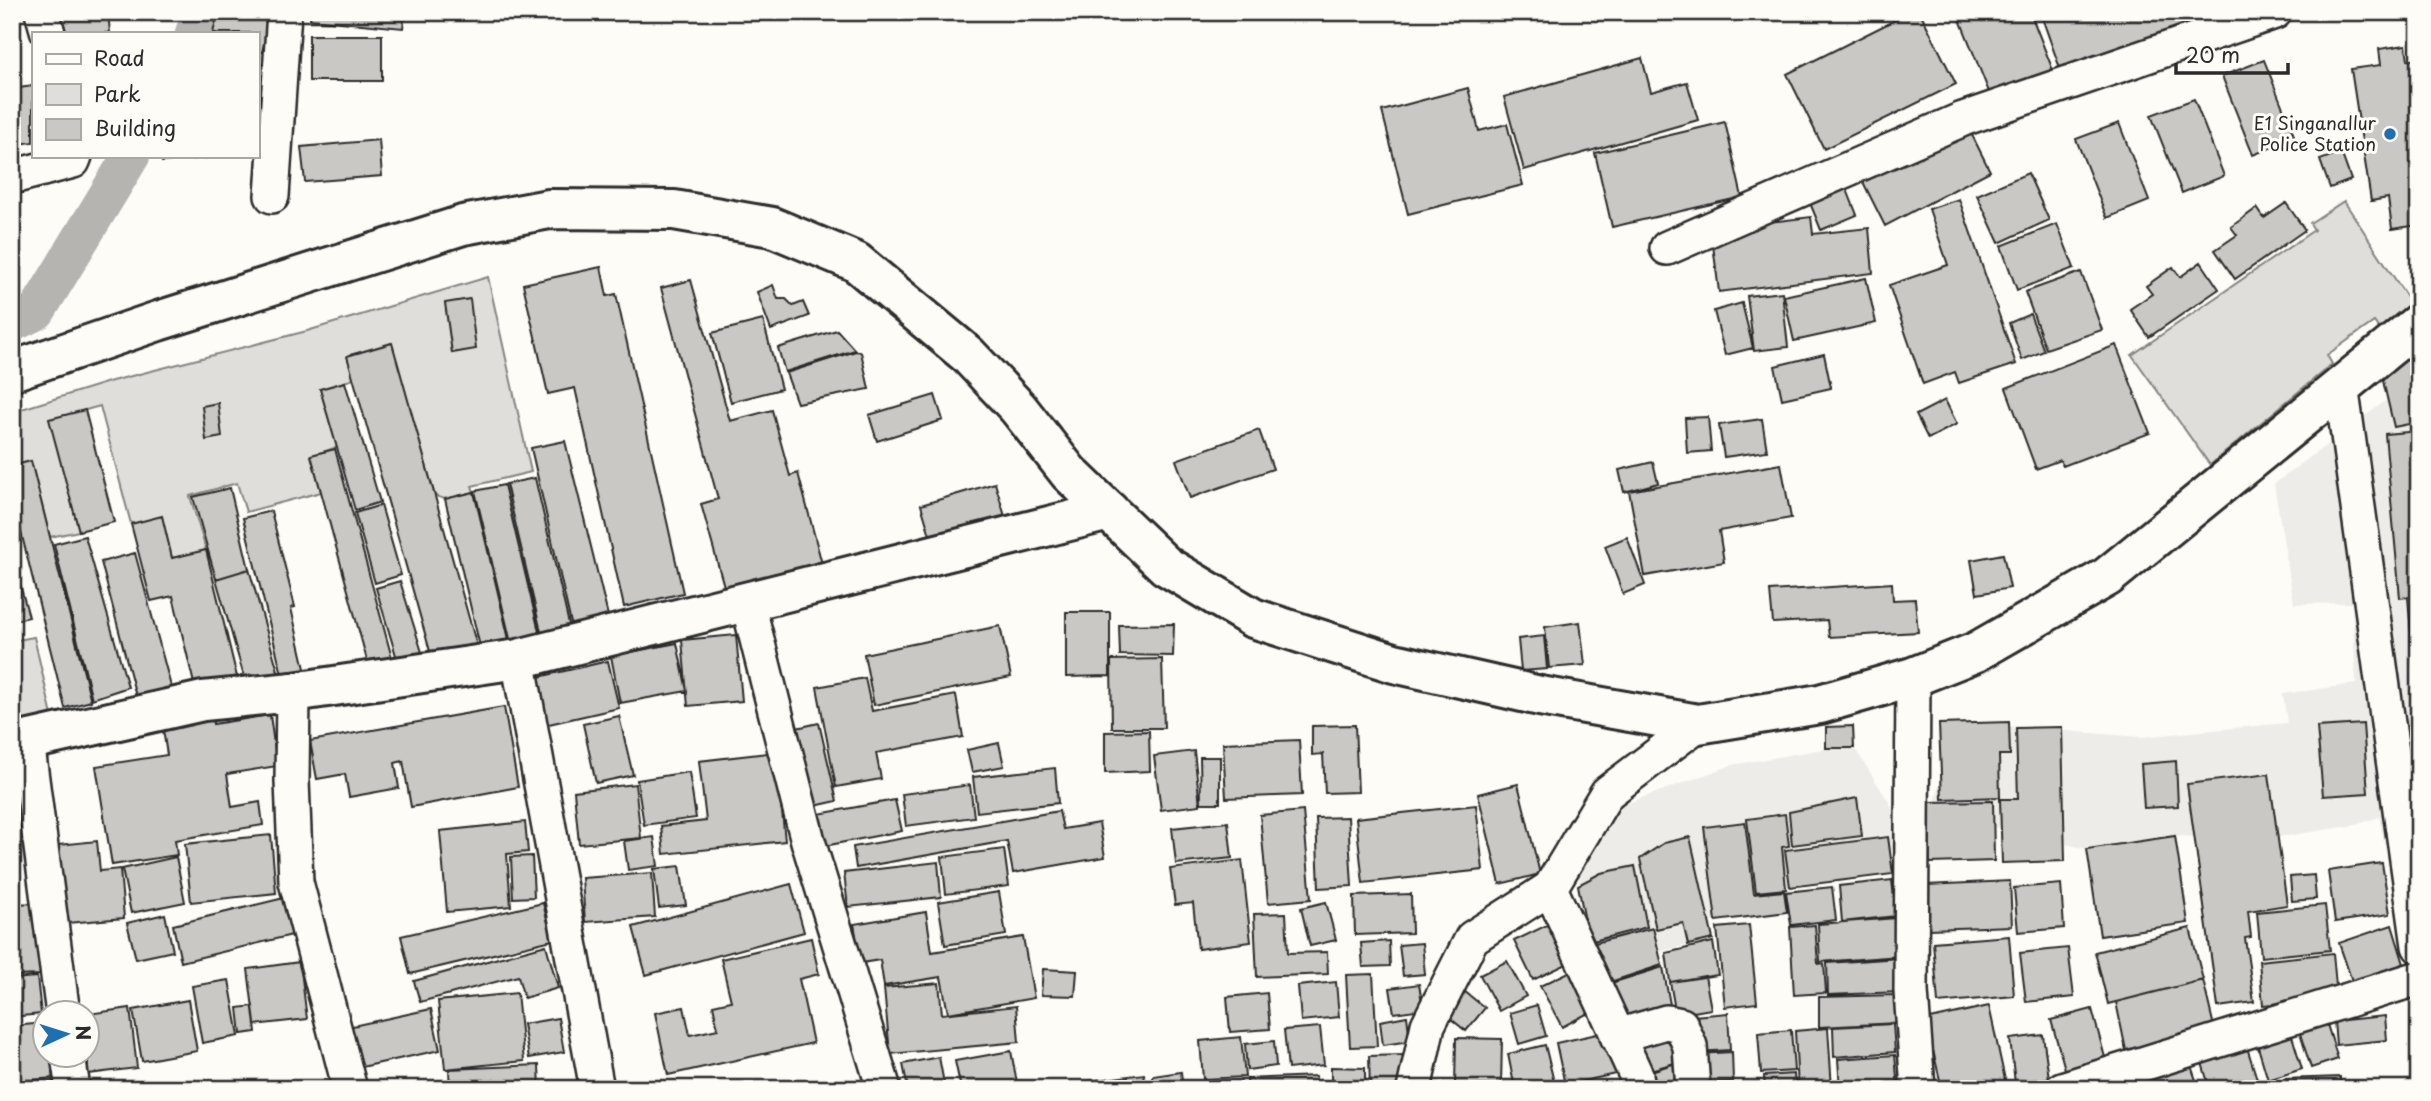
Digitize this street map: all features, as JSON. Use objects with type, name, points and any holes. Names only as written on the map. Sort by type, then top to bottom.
[{"type":"main road","points":[[12,371],[158,321],[463,225],[549,209],[674,210],[772,227],[856,262],[968,355],[1018,408],[1069,472],[1166,566],[1254,618],[1394,663],[1540,696],[1698,724],[1820,704],[1913,677],[1976,652],[2107,577],[2419,323]]},
{"type":"main road","points":[[20,743],[203,701],[293,692],[518,659],[748,604],[1109,511]]},
{"type":"street","points":[[42,12],[48,32]]},
{"type":"street","points":[[272,196],[284,12]]},
{"type":"street","points":[[1667,248],[1963,119],[2275,12]]},
{"type":"street","points":[[12,177],[73,161],[74,158]]},
{"type":"street","points":[[2341,385],[2419,946]]},
{"type":"street","points":[[748,604],[808,841],[884,1089]]},
{"type":"street","points":[[518,659],[597,1089]]},
{"type":"street","points":[[1913,677],[1911,992],[1918,1089]]},
{"type":"street","points":[[293,692],[292,781],[296,882],[350,1089]]},
{"type":"street","points":[[1414,1089],[1428,1025],[1472,938],[1550,888],[1607,793],[1698,724]]},
{"type":"street","points":[[20,743],[61,1000]]},
{"type":"street","points":[[1550,888],[1636,1075],[1638,1089]]},
{"type":"street","points":[[2062,1089],[2419,978]]},
{"type":"street","points":[[1618,1037],[1667,1022],[1681,1025],[1690,1046],[1693,1089]]},
{"type":"street","points":[[70,1070],[73,1089]]},
{"type":"shaded area","points":[[2419,376],[2419,993],[2413,989],[2379,817],[2356,825],[2266,839],[2175,836],[2087,849],[1994,827],[1931,818],[1955,722],[2140,737],[2287,723],[2283,694],[2356,684],[2352,603],[2294,604],[2274,484]]},
{"type":"shaded area","points":[[1852,744],[1894,810],[1896,848],[1890,850],[1888,837],[1786,850],[1790,891],[1709,923],[1713,939],[1659,952],[1662,965],[1604,984],[1589,942],[1577,865],[1617,807],[1732,765]]},
{"type":"green space","points":[[2344,201],[2412,305],[2380,330],[2374,322],[2327,355],[2332,364],[2210,465],[2132,355],[2314,230],[2310,223]]},
{"type":"green space","points":[[488,277],[531,472],[472,486],[474,492],[445,499],[435,496],[391,343],[347,356],[354,379],[320,389],[337,447],[311,456],[321,492],[246,512],[237,483],[190,496],[206,550],[172,558],[162,517],[131,524],[100,406],[50,420],[79,531],[50,537],[31,461],[12,466],[12,412],[112,381],[307,331]]},
{"type":"green space","points":[[34,637],[55,729],[12,727],[12,641]]},
{"type":"building","points":[[61,12],[108,12],[110,32],[64,32]]},
{"type":"building","points":[[218,12],[240,12],[270,20],[262,52],[259,52],[259,32],[213,32]]},
{"type":"building","points":[[311,12],[405,12],[403,28],[310,19]]},
{"type":"building","points":[[1911,12],[1920,12],[1956,84],[1824,149],[1787,74]]},
{"type":"building","points":[[1957,12],[2030,12],[2054,73],[1991,97]]},
{"type":"building","points":[[2040,12],[2240,12],[2062,74]]},
{"type":"building","points":[[309,35],[382,35],[382,81],[309,81]]},
{"type":"building","name":"E1 Singanallur Police Station","points":[[2406,45],[2408,60],[2419,59],[2419,225],[2392,229],[2388,198],[2371,201],[2351,69],[2381,65],[2379,49]]},
{"type":"building","points":[[1642,58],[1651,92],[1687,82],[1698,120],[1524,170],[1504,97]]},
{"type":"building","points":[[2264,60],[2295,138],[2253,155],[2222,76]]},
{"type":"building","points":[[32,86],[32,142],[12,145],[12,89]]},
{"type":"building","points":[[1468,88],[1479,131],[1507,124],[1523,185],[1408,214],[1382,111]]},
{"type":"building","points":[[2194,99],[2224,176],[2182,193],[2151,115]]},
{"type":"building","points":[[1725,122],[1742,197],[1612,227],[1595,153]]},
{"type":"building","points":[[2119,123],[2149,201],[2107,218],[2076,139]]},
{"type":"building","points":[[1968,127],[1990,171],[1885,226],[1863,182]]},
{"type":"building","points":[[379,140],[382,176],[305,182],[301,147]]},
{"type":"building","points":[[2341,152],[2351,180],[2330,188],[2320,160]]},
{"type":"building","points":[[162,158],[208,158],[162,162]]},
{"type":"building","points":[[2028,173],[2049,220],[1999,243],[1977,195]]},
{"type":"building","points":[[1844,182],[1857,215],[1821,230],[1808,198]]},
{"type":"building","points":[[1959,199],[2016,364],[1959,383],[1955,372],[1923,384],[1889,285],[1948,265],[1929,209]]},
{"type":"building","points":[[2286,203],[2305,230],[2235,279],[2215,250],[2237,235],[2231,227],[2257,208],[2264,218]]},
{"type":"building","points":[[1811,217],[1813,234],[1869,228],[1873,273],[1719,292],[1711,229]]},
{"type":"building","points":[[2057,224],[2074,268],[2017,290],[2001,246]]},
{"type":"building","points":[[2201,262],[2219,289],[2149,337],[2130,309],[2152,294],[2146,286],[2173,267],[2180,277]]},
{"type":"building","points":[[601,267],[607,296],[616,294],[683,593],[624,607],[575,388],[548,394],[523,284]]},
{"type":"building","points":[[2081,272],[2102,330],[2046,349],[2025,292]]},
{"type":"building","points":[[1866,278],[1876,323],[1794,341],[1784,296]]},
{"type":"building","points":[[691,280],[730,421],[772,410],[790,476],[798,473],[822,564],[725,590],[701,504],[718,499],[661,288]]},
{"type":"building","points":[[773,285],[778,299],[786,299],[793,306],[803,302],[809,316],[771,330],[757,292]]},
{"type":"building","points":[[1782,292],[1788,347],[1754,351],[1747,296]]},
{"type":"building","points":[[470,299],[476,349],[452,353],[445,303]]},
{"type":"building","points":[[1742,303],[1753,348],[1725,355],[1714,311]]},
{"type":"building","points":[[2030,314],[2044,351],[2022,360],[2009,323]]},
{"type":"building","points":[[763,320],[781,389],[731,402],[712,333]]},
{"type":"building","points":[[837,330],[855,350],[785,372],[778,348]]},
{"type":"building","points":[[392,343],[478,650],[433,662],[347,356]]},
{"type":"building","points":[[2116,345],[2150,433],[2063,466],[2060,460],[2036,469],[2006,388]]},
{"type":"building","points":[[856,351],[861,352],[869,389],[797,403],[786,373]]},
{"type":"building","points":[[1824,354],[1831,388],[1782,399],[1775,366]]},
{"type":"building","points":[[2419,354],[2419,422],[2394,427],[2379,364]]},
{"type":"building","points":[[345,382],[380,502],[355,510],[320,389]]},
{"type":"building","points":[[935,395],[943,420],[877,441],[869,415]]},
{"type":"building","points":[[1945,400],[1957,424],[1928,439],[1916,415]]},
{"type":"building","points":[[218,403],[222,437],[206,440],[202,406]]},
{"type":"building","points":[[85,410],[114,522],[79,531],[49,419]]},
{"type":"building","points":[[1708,417],[1711,451],[1687,453],[1685,418]]},
{"type":"building","points":[[1762,419],[1767,451],[1724,457],[1719,425]]},
{"type":"building","points":[[1259,430],[1273,469],[1190,498],[1176,460]]},
{"type":"building","points":[[2419,431],[2419,731],[2408,597],[2400,598],[2385,434]]},
{"type":"building","points":[[565,441],[610,624],[573,632],[531,448]]},
{"type":"building","points":[[335,449],[395,669],[371,675],[311,455]]},
{"type":"building","points":[[31,461],[91,701],[65,708],[12,496],[12,466]]},
{"type":"building","points":[[1653,462],[1658,483],[1624,492],[1619,470]]},
{"type":"building","points":[[1781,464],[1791,518],[1719,531],[1724,562],[1645,576],[1629,491]]},
{"type":"building","points":[[535,478],[571,633],[543,640],[506,484]]},
{"type":"building","points":[[995,483],[1007,523],[933,545],[921,505]]},
{"type":"building","points":[[504,485],[541,640],[512,647],[475,491]]},
{"type":"building","points":[[230,488],[249,569],[216,579],[193,497]]},
{"type":"building","points":[[474,492],[511,648],[482,655],[445,499]]},
{"type":"building","points":[[381,505],[401,575],[375,583],[355,513]]},
{"type":"building","points":[[271,511],[295,607],[291,608],[306,673],[283,678],[243,518]]},
{"type":"building","points":[[162,516],[172,558],[206,550],[238,681],[196,692],[173,596],[151,601],[131,524]]},
{"type":"building","points":[[85,536],[128,687],[92,699],[54,544]]},
{"type":"building","points":[[1627,537],[1645,585],[1623,594],[1605,546]]},
{"type":"building","points":[[135,553],[173,694],[138,704],[101,562]]},
{"type":"building","points":[[2003,554],[2010,588],[1977,594],[1971,560]]},
{"type":"building","points":[[12,555],[29,617],[12,621]]},
{"type":"building","points":[[249,569],[280,678],[247,687],[216,579]]},
{"type":"building","points":[[400,581],[425,662],[400,669],[376,588]]},
{"type":"building","points":[[1892,583],[1893,600],[1915,599],[1918,632],[1829,637],[1827,620],[1773,623],[1770,591]]},
{"type":"building","points":[[1066,612],[1110,612],[1110,676],[1066,677]]},
{"type":"building","points":[[1580,622],[1585,665],[1549,668],[1545,627]]},
{"type":"building","points":[[1174,624],[1173,656],[1120,655],[1119,625]]},
{"type":"building","points":[[1000,626],[1011,677],[874,705],[864,654]]},
{"type":"building","points":[[736,635],[742,701],[688,706],[682,640]]},
{"type":"building","points":[[1544,636],[1547,669],[1521,671],[1518,639]]},
{"type":"building","points":[[677,643],[687,691],[620,703],[611,656]]},
{"type":"building","points":[[1162,659],[1164,728],[1112,728],[1111,660]]},
{"type":"building","points":[[608,661],[619,708],[540,726],[530,679]]},
{"type":"building","points":[[865,678],[872,711],[956,695],[963,737],[876,753],[881,779],[836,787],[817,687]]},
{"type":"building","points":[[504,707],[518,787],[411,807],[403,761],[395,763],[399,788],[349,797],[345,774],[317,779],[310,741]]},
{"type":"building","points":[[212,715],[213,724],[270,715],[277,766],[227,774],[232,807],[260,802],[263,825],[175,840],[177,855],[112,865],[96,766],[167,755],[162,723]]},
{"type":"building","points":[[619,716],[633,775],[596,783],[583,724]]},
{"type":"building","points":[[2009,722],[2010,755],[1999,755],[2000,797],[1942,799],[1939,724]]},
{"type":"building","points":[[819,723],[837,801],[810,807],[792,729]]},
{"type":"building","points":[[2363,724],[2368,793],[2323,796],[2317,727]]},
{"type":"building","points":[[1355,725],[1358,792],[1325,793],[1323,754],[1312,755],[1312,726]]},
{"type":"building","points":[[1853,726],[1854,748],[1826,748],[1826,727]]},
{"type":"building","points":[[2062,727],[2065,861],[2002,863],[2000,799],[2018,799],[2016,728]]},
{"type":"building","points":[[1149,731],[1150,771],[1105,773],[1105,732]]},
{"type":"building","points":[[1299,740],[1302,795],[1226,798],[1223,743]]},
{"type":"building","points":[[999,743],[1004,766],[972,772],[967,750]]},
{"type":"building","points":[[1194,751],[1200,805],[1161,810],[1154,756]]},
{"type":"building","points":[[776,752],[785,841],[664,854],[661,826],[706,821],[699,761]]},
{"type":"building","points":[[1200,757],[1220,757],[1220,803],[1201,803]]},
{"type":"building","points":[[2176,761],[2178,806],[2144,808],[2141,764]]},
{"type":"building","points":[[1055,768],[1058,803],[977,812],[973,777]]},
{"type":"building","points":[[689,772],[696,818],[644,825],[637,780]]},
{"type":"building","points":[[2269,774],[2287,905],[2248,911],[2251,937],[2245,938],[2254,1002],[2218,1007],[2187,784]]},
{"type":"building","points":[[635,784],[641,838],[579,844],[574,791]]},
{"type":"building","points":[[1518,784],[1540,874],[1500,884],[1478,794]]},
{"type":"building","points":[[970,785],[974,817],[906,826],[902,794]]},
{"type":"building","points":[[1857,798],[1862,836],[1792,845],[1789,812]]},
{"type":"building","points":[[895,800],[902,831],[819,847],[813,815]]},
{"type":"building","points":[[1993,801],[1994,861],[1930,863],[1928,802]]},
{"type":"building","points":[[1476,805],[1483,870],[1363,883],[1356,818]]},
{"type":"building","points":[[1059,811],[1063,829],[1099,823],[1105,857],[1013,873],[1007,841],[856,868],[853,847]]},
{"type":"building","points":[[1303,811],[1311,899],[1268,903],[1260,815]]},
{"type":"building","points":[[1785,814],[1789,846],[1782,847],[1786,889],[1756,892],[1747,819]]},
{"type":"building","points":[[1348,817],[1352,886],[1319,888],[1316,818]]},
{"type":"building","points":[[525,822],[528,852],[507,854],[511,906],[447,912],[440,831]]},
{"type":"building","points":[[1228,822],[1232,858],[1176,864],[1172,828]]},
{"type":"building","points":[[1745,822],[1754,894],[1784,891],[1787,912],[1716,921],[1704,827]]},
{"type":"building","points":[[271,835],[276,893],[191,902],[185,844]]},
{"type":"building","points":[[2175,836],[2188,923],[2100,936],[2087,849]]},
{"type":"building","points":[[654,837],[658,866],[628,870],[624,841]]},
{"type":"building","points":[[1690,837],[1713,939],[1688,945],[1683,923],[1656,929],[1640,859],[1664,843]]},
{"type":"building","points":[[1888,837],[1893,874],[1790,887],[1785,850]]},
{"type":"building","points":[[97,841],[100,871],[120,869],[124,918],[56,924],[49,846]]},
{"type":"building","points":[[1004,849],[1009,886],[946,894],[942,857]]},
{"type":"building","points":[[532,856],[534,897],[513,898],[511,857]]},
{"type":"building","points":[[176,857],[185,902],[131,913],[122,869]]},
{"type":"building","points":[[1242,860],[1251,942],[1198,949],[1193,903],[1175,905],[1170,869]]},
{"type":"building","points":[[938,862],[941,897],[848,907],[844,873]]},
{"type":"building","points":[[2382,863],[2390,914],[2335,922],[2328,871]]},
{"type":"building","points":[[680,866],[686,905],[659,908],[654,869]]},
{"type":"building","points":[[1635,866],[1647,927],[1589,942],[1578,885],[1601,873]]},
{"type":"building","points":[[652,873],[655,917],[585,922],[582,878]]},
{"type":"building","points":[[2314,875],[2316,899],[2292,901],[2290,877]]},
{"type":"building","points":[[1892,880],[1896,916],[1842,922],[1839,886]]},
{"type":"building","points":[[2010,881],[2012,926],[1929,929],[1927,885]]},
{"type":"building","points":[[791,884],[804,932],[646,975],[633,927]]},
{"type":"building","points":[[2061,884],[2064,928],[2018,932],[2014,888]]},
{"type":"building","points":[[1832,887],[1836,920],[1791,925],[1786,892]]},
{"type":"building","points":[[999,892],[1006,935],[945,945],[938,902]]},
{"type":"building","points":[[1411,894],[1412,933],[1355,935],[1354,896]]},
{"type":"building","points":[[284,898],[292,935],[181,962],[173,925]]},
{"type":"building","points":[[1326,902],[1336,940],[1310,946],[1301,908]]},
{"type":"building","points":[[39,903],[43,975],[12,976],[12,904]]},
{"type":"building","points":[[543,903],[552,940],[410,974],[401,936]]},
{"type":"building","points":[[2325,905],[2330,950],[2261,957],[2257,912]]},
{"type":"building","points":[[926,912],[932,952],[1023,937],[1034,998],[948,1013],[941,977],[884,986],[880,960],[861,963],[854,924]]},
{"type":"building","points":[[1286,913],[1288,953],[1327,952],[1328,974],[1257,977],[1254,914]]},
{"type":"building","points":[[165,914],[173,951],[136,959],[127,923]]},
{"type":"building","points":[[1897,918],[1900,956],[1820,962],[1818,924]]},
{"type":"building","points":[[1551,923],[1571,962],[1533,980],[1514,941]]},
{"type":"building","points":[[1749,925],[1757,1003],[1725,1007],[1717,928]]},
{"type":"building","points":[[1815,925],[1818,964],[1824,963],[1826,993],[1794,995],[1790,927]]},
{"type":"building","points":[[2392,925],[2404,964],[2352,981],[2339,943]]},
{"type":"building","points":[[1653,928],[1662,965],[1604,984],[1591,944]]},
{"type":"building","points":[[2190,928],[2203,980],[2108,1004],[2095,952]]},
{"type":"building","points":[[2009,936],[2014,996],[1938,1003],[1933,942]]},
{"type":"building","points":[[811,938],[819,974],[799,979],[813,1043],[668,1075],[655,1013],[684,1007],[690,1035],[718,1029],[713,1005],[731,1001],[721,959]]},
{"type":"building","points":[[1389,941],[1390,966],[1363,967],[1361,943]]},
{"type":"building","points":[[1713,942],[1718,975],[1670,982],[1666,953]]},
{"type":"building","points":[[1422,943],[1425,974],[1403,976],[1399,945]]},
{"type":"building","points":[[546,945],[558,988],[524,998],[518,976],[420,1002],[414,981]]},
{"type":"building","points":[[2068,948],[2074,997],[2026,1002],[2020,953]]},
{"type":"building","points":[[2333,953],[2337,997],[2263,1005],[2259,961]]},
{"type":"building","points":[[1900,958],[1900,992],[1828,995],[1827,963]]},
{"type":"building","points":[[1507,961],[1526,996],[1499,1011],[1480,975]]},
{"type":"building","points":[[300,962],[307,1019],[255,1025],[248,969]]},
{"type":"building","points":[[1663,967],[1672,1015],[1624,1032],[1605,985]]},
{"type":"building","points":[[1043,969],[1077,971],[1075,996],[1041,995]]},
{"type":"building","points":[[1575,969],[1596,1009],[1562,1027],[1540,986]]},
{"type":"building","points":[[1373,974],[1377,1046],[1350,1047],[1346,975]]},
{"type":"building","points":[[1705,976],[1711,1009],[1676,1015],[1670,982]]},
{"type":"building","points":[[37,977],[39,1000],[32,1000],[32,1015],[12,1017],[12,979]]},
{"type":"building","points":[[229,980],[239,1036],[202,1043],[192,986]]},
{"type":"building","points":[[2203,980],[2215,1031],[2127,1055],[2116,1002]]},
{"type":"building","points":[[1336,982],[1339,1017],[1301,1021],[1298,986]]},
{"type":"building","points":[[939,983],[942,1014],[1016,1006],[1019,1042],[890,1054],[884,988]]},
{"type":"building","points":[[1419,984],[1423,1009],[1394,1013],[1390,988]]},
{"type":"building","points":[[1464,991],[1485,1008],[1466,1031],[1445,1014]]},
{"type":"building","points":[[517,993],[524,1061],[445,1069],[438,1001]]},
{"type":"building","points":[[1267,993],[1270,1029],[1230,1032],[1227,997]]},
{"type":"building","points":[[1897,995],[1898,1023],[1819,1027],[1819,997]]},
{"type":"building","points":[[188,1000],[197,1051],[142,1061],[133,1010]]},
{"type":"building","points":[[1537,1005],[1546,1036],[1519,1044],[1510,1013]]},
{"type":"building","points":[[253,1006],[256,1032],[241,1034],[238,1008]]},
{"type":"building","points":[[1989,1006],[2007,1089],[1942,1089],[1926,1020]]},
{"type":"building","points":[[130,1008],[137,1068],[88,1074],[88,1070],[102,1070],[102,1012]]},
{"type":"building","points":[[431,1009],[440,1050],[357,1068],[348,1027]]},
{"type":"building","points":[[2092,1009],[2107,1065],[2067,1076],[2051,1020]]},
{"type":"building","points":[[1728,1013],[1730,1050],[1697,1052],[1694,1016]]},
{"type":"building","points":[[2324,1015],[2338,1059],[2311,1068],[2297,1024]]},
{"type":"building","points":[[1407,1016],[1410,1041],[1383,1045],[1380,1021]]},
{"type":"building","points":[[2385,1016],[2387,1040],[2336,1045],[2334,1021]]},
{"type":"building","points":[[558,1018],[564,1052],[529,1058],[523,1024]]},
{"type":"building","points":[[32,1024],[32,1070],[53,1070],[54,1078],[12,1082],[12,1026]]},
{"type":"building","points":[[1893,1024],[1895,1052],[1834,1057],[1833,1027]]},
{"type":"building","points":[[2289,1026],[2302,1069],[2268,1080],[2255,1037]]},
{"type":"building","points":[[1320,1027],[1324,1065],[1288,1069],[1284,1030]]},
{"type":"building","points":[[1668,1028],[1678,1062],[1640,1073],[1630,1039]]},
{"type":"building","points":[[1828,1028],[1832,1089],[1798,1089],[1795,1031]]},
{"type":"building","points":[[1791,1030],[1794,1071],[1761,1073],[1758,1033]]},
{"type":"building","points":[[1611,1031],[1620,1073],[1565,1085],[1556,1043]]},
{"type":"building","points":[[2043,1035],[2049,1078],[2015,1083],[2010,1039]]},
{"type":"building","points":[[1241,1037],[1245,1077],[1203,1079],[1200,1041]]},
{"type":"building","points":[[1456,1038],[1502,1039],[1501,1086],[1455,1085]]},
{"type":"building","points":[[2244,1038],[2257,1079],[2226,1089],[2210,1089],[2199,1053]]},
{"type":"building","points":[[1274,1041],[1276,1066],[1247,1070],[1245,1044]]},
{"type":"building","points":[[1545,1045],[1554,1082],[1515,1089],[1508,1054]]},
{"type":"building","points":[[1011,1051],[1017,1083],[989,1089],[961,1089],[955,1061]]},
{"type":"building","points":[[1732,1052],[1733,1081],[1699,1083],[1697,1054]]},
{"type":"building","points":[[1405,1055],[1406,1089],[1370,1089],[1369,1056]]},
{"type":"building","points":[[1895,1055],[1898,1089],[1840,1089],[1838,1059]]},
{"type":"building","points":[[939,1057],[945,1089],[908,1089],[903,1064]]},
{"type":"building","points":[[2189,1060],[2199,1089],[2148,1089],[2144,1075]]},
{"type":"building","points":[[1676,1063],[1689,1089],[1647,1089],[1645,1073]]},
{"type":"building","points":[[539,1065],[540,1089],[450,1089],[449,1069]]},
{"type":"building","points":[[1331,1067],[1365,1068],[1365,1089],[1331,1089]]},
{"type":"building","points":[[1181,1072],[1183,1089],[1154,1089],[1153,1076]]},
{"type":"building","points":[[1144,1074],[1146,1089],[1090,1089],[1089,1081]]},
{"type":"building","points":[[1794,1074],[1795,1089],[1765,1089],[1764,1076]]},
{"type":"building","points":[[1316,1076],[1316,1089],[1248,1089],[1247,1079]]},
{"type":"building","points":[[2340,1077],[2340,1089],[2284,1089],[2284,1079]]},
{"type":"building","points":[[58,1081],[59,1089],[12,1089],[12,1085]]},
{"type":"building","points":[[1241,1082],[1242,1089],[1194,1089],[1194,1083]]},
{"type":"building","points":[[1077,1083],[1078,1089],[1042,1088]]},
{"type":"waterway","points":[[194,32],[202,12]]},
{"type":"waterway","points":[[12,323],[37,311],[130,158]]},
{"type":"place","name":"E1 Singanallur Police Station","points":[[2390,134]]}]
